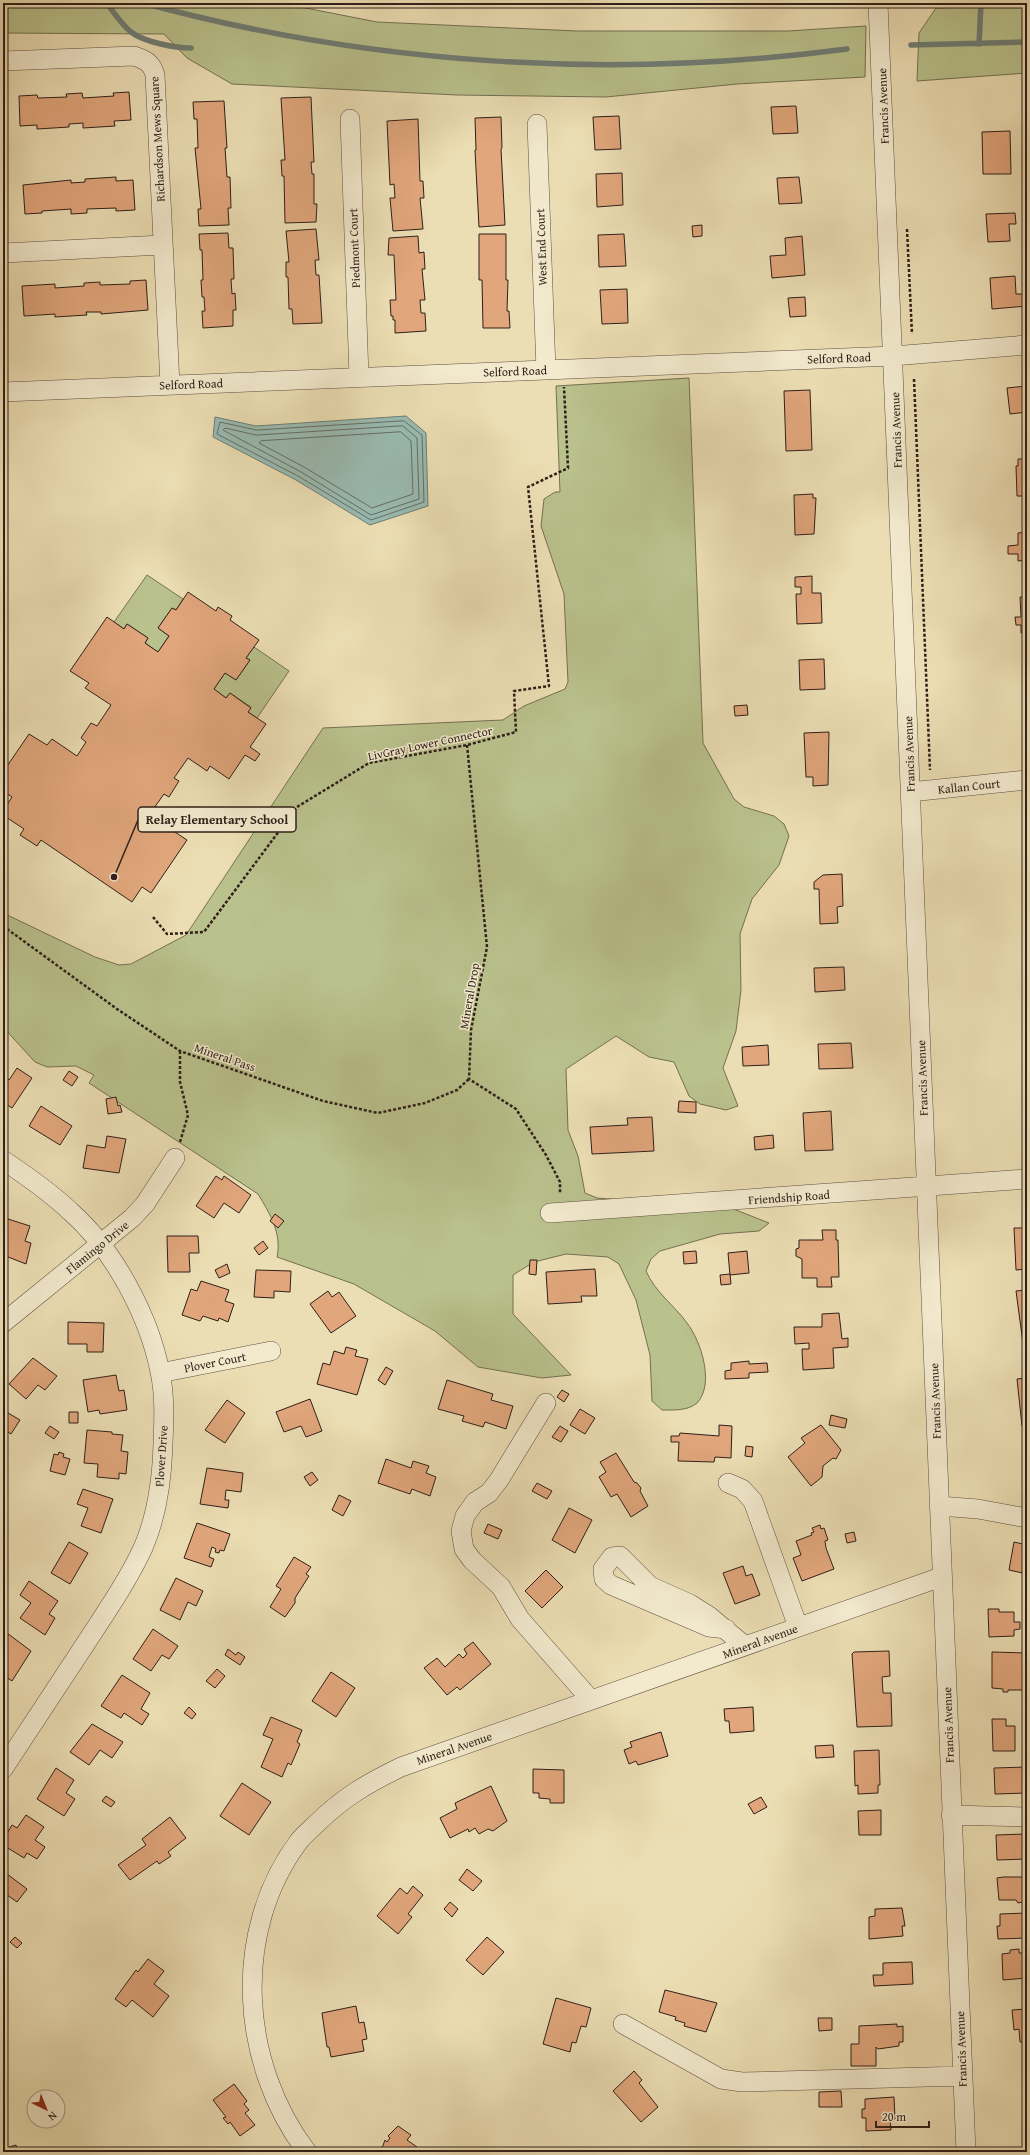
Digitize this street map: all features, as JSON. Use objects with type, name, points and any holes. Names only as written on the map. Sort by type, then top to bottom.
[{"type":"street","name":"Francis Avenue","points":[[878,3],[941,1577],[966,2152]]},
{"type":"street","name":"Richardson Mews Square","points":[[3,61],[134,56],[146,60],[153,66],[156,75],[162,245],[170,385]]},
{"type":"street","name":"Piedmont Court","points":[[350,119],[359,377]]},
{"type":"street","name":"West End Court","points":[[537,124],[554,369]]},
{"type":"street","points":[[3,253],[162,245]]},
{"type":"street","name":"Selford Road","points":[[3,392],[893,356],[1027,345]]},
{"type":"street","name":"Kallan Court","points":[[910,792],[1027,780]]},
{"type":"street","name":"Flamingo Drive","points":[[3,1323],[132,1218],[145,1204],[176,1158]]},
{"type":"street","name":"Plover Drive","points":[[3,1160],[43,1188],[72,1213],[101,1244],[129,1290],[149,1332],[160,1373],[164,1416],[162,1465],[156,1509],[143,1547],[120,1590],[3,1769]]},
{"type":"street","name":"Friendship Road","points":[[555,1213],[1027,1179]]},
{"type":"street","name":"Plover Court","points":[[160,1373],[271,1351]]},
{"type":"street","points":[[546,1403],[499,1480],[489,1493],[475,1502],[465,1516],[461,1532],[464,1549],[472,1560],[501,1587],[520,1619],[591,1700]]},
{"type":"street","points":[[728,1483],[742,1489],[753,1501],[798,1627]]},
{"type":"street","points":[[939,1506],[978,1509],[1027,1518]]},
{"type":"street","points":[[726,1629],[709,1628],[611,1585],[604,1579],[603,1569],[612,1557],[620,1556],[650,1586],[690,1604],[709,1616],[726,1629],[746,1646]]},
{"type":"street","name":"Mineral Avenue","points":[[307,2152],[288,2123],[272,2089],[254,2027],[252,1995],[254,1948],[264,1912],[280,1872],[299,1840],[343,1799],[370,1782],[401,1767],[941,1577]]},
{"type":"street","points":[[951,1815],[1027,1817]]},
{"type":"street","points":[[623,2024],[721,2079],[742,2082],[962,2076]]},
{"type":"path","name":"LivGray Lower Connector","points":[[153,917],[167,934],[204,932],[297,807],[369,763],[467,745],[516,732],[514,691],[549,686],[528,487],[568,468],[554,369]]},
{"type":"path","points":[[914,379],[930,770]]},
{"type":"path","name":"Mineral Drop","points":[[467,745],[487,947],[471,1030],[469,1079]]},
{"type":"path","name":"Mineral Pass","points":[[3,926],[117,1009],[180,1051],[323,1101],[378,1113],[425,1103],[456,1090],[469,1079]]},
{"type":"path","points":[[176,1158],[188,1115],[180,1082],[180,1051]]},
{"type":"path","points":[[469,1079],[516,1109],[546,1155],[560,1182],[555,1213]]},
{"type":"green space","points":[[3,3],[280,3],[377,22],[577,31],[788,31],[866,26],[865,77],[737,84],[606,97],[457,95],[232,84],[187,58],[164,34],[3,33]]},
{"type":"green space","points":[[1027,5],[1027,73],[917,81],[919,33],[936,8]]},
{"type":"green space","points":[[689,378],[703,743],[734,799],[744,807],[774,816],[784,824],[789,836],[779,865],[752,899],[740,934],[741,990],[736,1031],[723,1068],[738,1106],[726,1110],[700,1104],[689,1096],[674,1062],[649,1057],[616,1036],[566,1069],[568,1130],[578,1156],[585,1193],[597,1198],[731,1208],[769,1223],[759,1231],[720,1234],[660,1251],[651,1259],[646,1271],[654,1285],[682,1316],[692,1331],[701,1351],[705,1374],[705,1385],[702,1395],[697,1403],[685,1409],[662,1410],[652,1401],[650,1355],[636,1300],[619,1264],[608,1257],[566,1254],[534,1262],[513,1275],[513,1314],[571,1375],[542,1378],[478,1367],[435,1331],[354,1284],[277,1257],[278,1240],[274,1224],[258,1194],[89,1083],[94,1075],[76,1066],[47,1067],[35,1062],[3,1027],[3,913],[95,957],[119,965],[131,964],[186,935],[323,728],[503,720],[524,706],[565,689],[568,682],[564,594],[541,526],[544,499],[555,492],[560,492],[556,386]]},
{"type":"green space","points":[[147,575],[183,599],[176,610],[172,608],[158,628],[169,636],[158,652],[145,643],[148,638],[127,624],[124,629],[114,622]]},
{"type":"green space","points":[[254,647],[289,671],[257,718],[248,712],[251,707],[230,693],[226,698],[214,689],[225,673],[236,680],[250,660],[246,658]]},
{"type":"water","points":[[406,416],[426,433],[428,506],[370,525],[296,480],[213,437],[215,417],[256,426]]},
{"type":"building","points":[[129,92],[131,120],[114,121],[115,126],[83,128],[83,123],[69,124],[69,127],[37,129],[37,125],[20,126],[19,96],[37,95],[38,98],[67,97],[66,94],[82,93],[83,98],[114,96],[113,93]]},
{"type":"building","points":[[311,97],[314,162],[311,162],[312,174],[314,174],[314,204],[317,204],[316,222],[285,223],[284,176],[282,176],[281,160],[285,160],[281,98]]},
{"type":"building","points":[[224,101],[227,177],[230,177],[231,208],[228,208],[229,225],[199,226],[198,209],[201,209],[195,148],[198,148],[197,119],[194,119],[193,102]]},
{"type":"building","points":[[796,106],[798,133],[773,134],[771,107]]},
{"type":"building","points":[[619,116],[621,149],[595,150],[593,117]]},
{"type":"building","points":[[501,117],[505,225],[479,227],[475,118]]},
{"type":"building","points":[[418,119],[420,181],[423,181],[424,198],[420,198],[423,229],[393,231],[390,198],[395,198],[394,184],[390,185],[387,121]]},
{"type":"building","points":[[1010,131],[1011,174],[983,174],[982,132]]},
{"type":"building","points":[[622,173],[623,205],[597,207],[596,174]]},
{"type":"building","points":[[116,177],[116,181],[133,180],[135,210],[116,211],[116,208],[87,209],[87,213],[71,214],[71,209],[25,214],[23,185],[71,180],[71,183],[85,182],[85,179]]},
{"type":"building","points":[[799,177],[802,203],[779,204],[777,178]]},
{"type":"building","points":[[3,185],[5,185],[6,216],[3,216]]},
{"type":"building","points":[[1015,213],[1016,224],[1009,224],[1010,241],[988,242],[986,214]]},
{"type":"building","points":[[702,225],[702,236],[693,237],[692,226]]},
{"type":"building","points":[[316,229],[319,260],[315,260],[316,275],[319,275],[322,323],[293,324],[292,309],[289,309],[288,277],[286,277],[286,262],[289,262],[286,231]]},
{"type":"building","points":[[228,233],[229,248],[233,248],[234,279],[231,279],[232,294],[235,293],[236,310],[233,310],[233,326],[203,328],[202,311],[205,311],[204,297],[202,297],[202,250],[200,250],[199,234]]},
{"type":"building","points":[[479,234],[506,234],[506,280],[508,280],[507,311],[509,311],[510,328],[483,328],[482,280],[479,280]]},
{"type":"building","points":[[624,234],[626,266],[599,267],[598,235]]},
{"type":"building","points":[[418,236],[419,253],[424,252],[425,269],[422,269],[425,300],[420,300],[421,313],[425,313],[426,331],[395,333],[395,320],[393,320],[393,316],[391,316],[390,300],[396,300],[394,255],[388,255],[389,238]]},
{"type":"building","points":[[802,236],[805,275],[772,278],[770,256],[786,255],[785,238]]},
{"type":"building","points":[[1015,276],[1016,294],[1027,294],[1027,306],[992,309],[990,278]]},
{"type":"building","points":[[146,280],[148,310],[101,314],[101,312],[86,312],[87,315],[55,317],[55,314],[24,316],[22,286],[55,284],[55,288],[84,286],[84,283],[100,282],[100,285],[130,284],[130,281]]},
{"type":"building","points":[[627,289],[628,323],[602,324],[600,290]]},
{"type":"building","points":[[805,297],[806,316],[790,317],[788,298]]},
{"type":"building","points":[[1027,386],[1027,412],[1010,414],[1007,388]]},
{"type":"building","points":[[810,390],[812,450],[786,451],[784,391]]},
{"type":"building","points":[[1018,459],[1027,459],[1027,496],[1017,496],[1016,466],[1018,466]]},
{"type":"building","points":[[813,494],[813,498],[816,498],[814,534],[795,535],[794,495]]},
{"type":"building","points":[[1027,532],[1027,560],[1018,561],[1018,554],[1008,554],[1008,546],[1018,545],[1018,533]]},
{"type":"building","points":[[812,576],[812,593],[821,593],[822,623],[797,624],[796,594],[801,594],[801,587],[795,587],[795,577]]},
{"type":"building","points":[[188,592],[216,611],[218,607],[232,616],[230,620],[259,640],[246,658],[250,660],[236,680],[225,673],[214,689],[226,698],[230,693],[251,708],[248,712],[266,724],[250,747],[260,754],[255,761],[245,755],[229,779],[210,766],[207,771],[188,758],[174,778],[179,781],[169,797],[164,794],[154,808],[174,822],[169,828],[187,840],[151,893],[142,887],[132,902],[41,840],[37,846],[20,835],[24,829],[3,815],[3,811],[12,797],[3,791],[3,772],[29,734],[47,745],[52,739],[77,756],[86,742],[81,738],[91,723],[97,726],[111,705],[85,688],[89,683],[70,671],[107,617],[124,629],[127,624],[148,638],[145,643],[158,652],[169,636],[158,628],[172,608],[176,610]]},
{"type":"building","points":[[1020,597],[1027,597],[1027,633],[1021,633],[1021,625],[1016,625],[1015,617],[1021,617]]},
{"type":"building","points":[[824,659],[825,689],[800,690],[799,660]]},
{"type":"building","points":[[1024,687],[1027,687],[1027,723],[1024,723]]},
{"type":"building","points":[[747,705],[748,715],[735,716],[734,706]]},
{"type":"building","points":[[829,732],[828,785],[813,786],[813,777],[806,777],[804,733]]},
{"type":"building","points":[[842,874],[843,906],[837,907],[838,923],[820,924],[819,889],[814,889],[814,882],[823,875]]},
{"type":"building","points":[[844,967],[845,990],[815,992],[814,968]]},
{"type":"building","points":[[851,1043],[853,1068],[819,1069],[818,1044]]},
{"type":"building","points":[[768,1045],[769,1065],[743,1066],[742,1047]]},
{"type":"building","points":[[17,1068],[32,1078],[12,1108],[3,1102],[3,1076],[9,1080]]},
{"type":"building","points":[[69,1071],[78,1077],[72,1086],[63,1080]]},
{"type":"building","points":[[116,1097],[118,1106],[120,1105],[122,1112],[108,1114],[106,1099]]},
{"type":"building","points":[[679,1101],[696,1102],[696,1113],[678,1112]]},
{"type":"building","points":[[41,1106],[72,1126],[60,1145],[29,1126]]},
{"type":"building","points":[[831,1111],[833,1150],[805,1151],[803,1113]]},
{"type":"building","points":[[652,1117],[654,1151],[592,1154],[590,1127],[628,1125],[627,1118]]},
{"type":"building","points":[[773,1135],[774,1148],[755,1150],[754,1137]]},
{"type":"building","points":[[107,1136],[126,1139],[119,1173],[83,1168],[87,1145],[105,1148]]},
{"type":"building","points":[[216,1176],[222,1180],[224,1176],[251,1195],[239,1213],[224,1203],[214,1218],[196,1206]]},
{"type":"building","points":[[275,1214],[284,1221],[278,1228],[270,1221]]},
{"type":"building","points":[[8,1219],[30,1226],[25,1241],[31,1243],[26,1264],[3,1255],[3,1236]]},
{"type":"building","points":[[1014,1228],[1027,1228],[1027,1269],[1016,1270]]},
{"type":"building","points":[[822,1230],[836,1230],[836,1240],[838,1240],[839,1277],[831,1277],[832,1287],[817,1287],[817,1278],[802,1278],[802,1259],[796,1256],[796,1249],[799,1248],[799,1240],[823,1240]]},
{"type":"building","points":[[167,1236],[198,1236],[199,1253],[189,1253],[190,1272],[168,1272]]},
{"type":"building","points":[[263,1241],[268,1248],[259,1255],[254,1248]]},
{"type":"building","points":[[696,1251],[697,1263],[684,1264],[683,1252]]},
{"type":"building","points":[[747,1251],[749,1273],[730,1275],[728,1253]]},
{"type":"building","points":[[530,1260],[537,1260],[536,1275],[529,1274]]},
{"type":"building","points":[[227,1264],[230,1273],[219,1278],[215,1270]]},
{"type":"building","points":[[595,1269],[597,1296],[581,1296],[582,1302],[548,1304],[546,1272]]},
{"type":"building","points":[[256,1270],[291,1271],[290,1292],[274,1291],[274,1298],[254,1297]]},
{"type":"building","points":[[730,1274],[731,1284],[721,1285],[720,1275]]},
{"type":"building","points":[[201,1281],[229,1290],[225,1301],[234,1304],[228,1322],[219,1318],[218,1321],[203,1316],[200,1321],[182,1315],[191,1289],[197,1291]]},
{"type":"building","points":[[1027,1290],[1027,1351],[1024,1351],[1016,1291]]},
{"type":"building","points":[[328,1291],[332,1297],[339,1292],[356,1316],[331,1333],[310,1304]]},
{"type":"building","points":[[839,1313],[842,1339],[848,1338],[848,1347],[833,1348],[834,1368],[803,1370],[802,1349],[809,1349],[809,1343],[795,1344],[794,1327],[822,1327],[822,1314]]},
{"type":"building","points":[[68,1322],[104,1323],[103,1352],[87,1352],[87,1344],[68,1344]]},
{"type":"building","points":[[346,1347],[357,1350],[355,1356],[368,1359],[357,1395],[317,1384],[323,1363],[330,1365],[334,1351],[344,1354]]},
{"type":"building","points":[[33,1358],[57,1376],[45,1390],[38,1385],[26,1399],[9,1384]]},
{"type":"building","points":[[749,1361],[749,1364],[767,1363],[768,1372],[749,1373],[749,1378],[725,1379],[725,1371],[731,1370],[731,1363]]},
{"type":"building","points":[[386,1367],[393,1371],[385,1385],[378,1380]]},
{"type":"building","points":[[116,1375],[119,1391],[124,1390],[127,1410],[100,1414],[99,1410],[88,1412],[83,1380]]},
{"type":"building","points":[[1027,1378],[1027,1426],[1022,1426],[1017,1379]]},
{"type":"building","points":[[447,1380],[493,1394],[491,1400],[513,1406],[506,1429],[485,1422],[483,1427],[462,1421],[464,1416],[438,1409]]},
{"type":"building","points":[[562,1390],[569,1394],[564,1402],[557,1397]]},
{"type":"building","points":[[310,1399],[322,1431],[306,1437],[301,1426],[284,1432],[276,1412]]},
{"type":"building","points":[[227,1400],[245,1413],[225,1443],[205,1430]]},
{"type":"building","points":[[580,1409],[595,1418],[585,1434],[570,1425]]},
{"type":"building","points":[[3,1410],[20,1420],[11,1434],[5,1430],[3,1433]]},
{"type":"building","points":[[69,1412],[78,1412],[78,1423],[69,1423]]},
{"type":"building","points":[[831,1415],[847,1419],[845,1428],[829,1425]]},
{"type":"building","points":[[719,1425],[732,1426],[731,1458],[715,1457],[714,1462],[678,1461],[679,1442],[671,1442],[671,1436],[679,1436],[680,1433],[719,1436]]},
{"type":"building","points":[[821,1425],[841,1450],[836,1459],[833,1458],[823,1466],[822,1477],[811,1486],[788,1457],[805,1443],[801,1438]]},
{"type":"building","points":[[50,1426],[59,1432],[54,1439],[45,1433]]},
{"type":"building","points":[[560,1426],[568,1431],[561,1442],[552,1437]]},
{"type":"building","points":[[87,1430],[112,1432],[112,1434],[123,1435],[121,1451],[128,1452],[126,1474],[119,1473],[119,1479],[97,1477],[98,1464],[84,1463]]},
{"type":"building","points":[[746,1446],[753,1447],[752,1457],[745,1456]]},
{"type":"building","points":[[59,1452],[64,1454],[63,1457],[70,1459],[65,1475],[50,1471],[54,1454],[58,1455]]},
{"type":"building","points":[[616,1453],[634,1482],[641,1488],[640,1491],[648,1506],[631,1517],[617,1494],[611,1497],[599,1477],[606,1472],[600,1462]]},
{"type":"building","points":[[386,1459],[411,1468],[413,1461],[429,1466],[426,1473],[436,1477],[430,1496],[412,1489],[410,1494],[378,1483]]},
{"type":"building","points":[[207,1468],[243,1473],[241,1492],[226,1490],[225,1500],[229,1500],[228,1508],[200,1504]]},
{"type":"building","points":[[312,1472],[318,1480],[310,1486],[304,1477]]},
{"type":"building","points":[[537,1483],[552,1491],[547,1499],[532,1491]]},
{"type":"building","points":[[83,1489],[113,1499],[101,1533],[81,1526],[88,1508],[77,1504]]},
{"type":"building","points":[[339,1495],[351,1501],[343,1516],[332,1510]]},
{"type":"building","points":[[569,1508],[592,1520],[575,1553],[552,1540]]},
{"type":"building","points":[[197,1523],[230,1534],[224,1551],[220,1550],[219,1553],[215,1552],[216,1549],[212,1547],[209,1557],[214,1559],[211,1567],[184,1558]]},
{"type":"building","points":[[488,1524],[502,1530],[498,1539],[484,1533]]},
{"type":"building","points":[[820,1525],[821,1529],[824,1528],[828,1540],[825,1541],[826,1548],[834,1569],[802,1581],[793,1558],[801,1555],[796,1541],[812,1535],[811,1533],[814,1532],[812,1528]]},
{"type":"building","points":[[854,1532],[856,1541],[847,1543],[845,1534]]},
{"type":"building","points":[[69,1542],[88,1553],[70,1584],[51,1573]]},
{"type":"building","points":[[1014,1542],[1027,1545],[1027,1574],[1009,1570]]},
{"type":"building","points":[[294,1557],[311,1567],[306,1574],[309,1576],[295,1598],[295,1603],[285,1617],[270,1607],[281,1589],[276,1586]]},
{"type":"building","points":[[743,1566],[746,1576],[752,1574],[760,1595],[735,1604],[723,1573]]},
{"type":"building","points":[[546,1570],[563,1587],[542,1608],[525,1591]]},
{"type":"building","points":[[176,1578],[203,1591],[196,1606],[188,1602],[180,1620],[160,1610]]},
{"type":"building","points":[[29,1581],[58,1601],[49,1614],[55,1618],[45,1635],[20,1618],[31,1603],[20,1595]]},
{"type":"building","points":[[988,1609],[999,1609],[999,1612],[1014,1612],[1014,1622],[1020,1622],[1020,1629],[1014,1630],[1014,1636],[989,1637]]},
{"type":"building","points":[[153,1629],[178,1646],[169,1659],[162,1655],[151,1671],[133,1659]]},
{"type":"building","points":[[3,1630],[31,1651],[12,1681],[3,1675]]},
{"type":"building","points":[[473,1642],[491,1664],[460,1690],[457,1687],[447,1695],[424,1668],[437,1658],[445,1667],[459,1654],[463,1658],[467,1654],[464,1649]]},
{"type":"building","points":[[228,1649],[236,1655],[238,1652],[245,1657],[240,1665],[225,1655]]},
{"type":"building","points":[[889,1651],[890,1676],[882,1677],[883,1693],[891,1693],[892,1726],[857,1727],[852,1654],[854,1652]]},
{"type":"building","points":[[992,1652],[1027,1653],[1027,1690],[1008,1690],[1008,1692],[1003,1692],[1003,1689],[992,1688]]},
{"type":"building","points":[[217,1669],[225,1676],[215,1688],[206,1681]]},
{"type":"building","points":[[331,1672],[355,1688],[336,1717],[312,1701]]},
{"type":"building","points":[[122,1675],[150,1693],[141,1709],[149,1714],[142,1725],[124,1713],[121,1718],[101,1706]]},
{"type":"building","points":[[189,1707],[196,1714],[192,1719],[184,1713]]},
{"type":"building","points":[[753,1707],[754,1731],[730,1733],[729,1721],[725,1721],[724,1709]]},
{"type":"building","points":[[271,1717],[302,1730],[297,1742],[300,1744],[291,1765],[288,1763],[282,1777],[261,1767],[273,1739],[263,1735]]},
{"type":"building","points":[[992,1719],[1006,1719],[1006,1726],[1015,1726],[1015,1751],[993,1751]]},
{"type":"building","points":[[92,1724],[123,1742],[112,1758],[100,1750],[89,1765],[70,1752]]},
{"type":"building","points":[[661,1732],[668,1756],[638,1765],[636,1761],[629,1764],[624,1750],[632,1747],[630,1742]]},
{"type":"building","points":[[833,1745],[834,1757],[816,1758],[815,1746]]},
{"type":"building","points":[[879,1750],[880,1785],[878,1785],[878,1793],[858,1794],[858,1785],[855,1786],[854,1751]]},
{"type":"building","points":[[1027,1767],[1027,1793],[995,1794],[994,1768]]},
{"type":"building","points":[[56,1768],[74,1780],[66,1793],[75,1799],[64,1816],[37,1799]]},
{"type":"building","points":[[533,1769],[564,1770],[564,1803],[550,1803],[550,1799],[539,1798],[539,1793],[533,1793]]},
{"type":"building","points":[[242,1783],[271,1802],[249,1835],[220,1816]]},
{"type":"building","points":[[491,1786],[507,1821],[493,1831],[488,1829],[479,1834],[475,1828],[469,1832],[468,1829],[450,1838],[440,1818],[457,1809],[455,1803]]},
{"type":"building","points":[[106,1796],[115,1802],[111,1807],[102,1801]]},
{"type":"building","points":[[761,1797],[767,1807],[754,1814],[748,1804]]},
{"type":"building","points":[[881,1810],[881,1835],[859,1835],[858,1811]]},
{"type":"building","points":[[26,1815],[44,1827],[35,1840],[45,1847],[37,1859],[27,1853],[24,1858],[3,1845],[3,1840],[12,1825],[17,1828]]},
{"type":"building","points":[[170,1817],[186,1838],[168,1852],[171,1856],[159,1864],[157,1861],[130,1880],[118,1865],[146,1845],[142,1839]]},
{"type":"building","points":[[1026,1834],[1027,1859],[997,1860],[996,1835]]},
{"type":"building","points":[[467,1869],[482,1881],[473,1891],[459,1880]]},
{"type":"building","points":[[3,1871],[27,1889],[17,1902],[3,1892]]},
{"type":"building","points":[[1027,1877],[1027,1901],[1018,1903],[1016,1900],[999,1900],[997,1878]]},
{"type":"building","points":[[413,1886],[423,1895],[408,1914],[412,1917],[398,1934],[377,1916],[400,1888],[407,1894]]},
{"type":"building","points":[[450,1902],[458,1909],[452,1917],[444,1909]]},
{"type":"building","points":[[902,1908],[905,1926],[902,1926],[903,1936],[869,1939],[869,1917],[875,1916],[875,1909]]},
{"type":"building","points":[[1027,1913],[1027,1938],[998,1939],[997,1926],[1000,1926],[1000,1914]]},
{"type":"building","points":[[15,1937],[22,1943],[17,1948],[10,1942]]},
{"type":"building","points":[[487,1937],[504,1952],[483,1975],[466,1960]]},
{"type":"building","points":[[1019,1949],[1019,1953],[1027,1953],[1027,1978],[1003,1980],[1002,1954],[1010,1953],[1010,1950]]},
{"type":"building","points":[[148,1959],[164,1971],[154,1984],[169,1996],[153,2017],[132,2000],[126,2007],[115,1999],[136,1970],[138,1972]]},
{"type":"building","points":[[912,1962],[913,1984],[874,1986],[873,1975],[883,1975],[883,1963]]},
{"type":"building","points":[[665,1990],[717,2003],[706,2032],[684,2026],[685,2023],[675,2020],[676,2017],[659,2012]]},
{"type":"building","points":[[556,1998],[591,2008],[586,2027],[581,2026],[576,2043],[572,2042],[570,2052],[543,2044]]},
{"type":"building","points":[[356,2006],[359,2023],[364,2022],[367,2039],[362,2040],[364,2051],[331,2057],[329,2047],[327,2047],[322,2013]]},
{"type":"building","points":[[1027,2009],[1027,2042],[1020,2042],[1019,2029],[1014,2030],[1012,2010]]},
{"type":"building","points":[[818,2018],[832,2018],[832,2030],[819,2031]]},
{"type":"building","points":[[897,2024],[897,2027],[903,2026],[903,2042],[899,2042],[899,2046],[878,2049],[876,2047],[876,2066],[851,2066],[851,2044],[859,2044],[859,2026]]},
{"type":"building","points":[[634,2071],[642,2080],[639,2083],[658,2107],[641,2122],[613,2091]]},
{"type":"building","points":[[234,2084],[247,2101],[244,2104],[249,2110],[245,2113],[255,2125],[240,2136],[230,2122],[228,2124],[223,2118],[226,2117],[213,2100]]},
{"type":"building","points":[[841,2091],[842,2107],[819,2107],[819,2092]]},
{"type":"building","points":[[894,2097],[895,2119],[890,2119],[891,2130],[866,2131],[866,2118],[862,2118],[862,2109],[865,2109],[865,2099]]},
{"type":"building","points":[[398,2126],[411,2135],[407,2140],[417,2147],[413,2152],[388,2152],[382,2148],[385,2140],[387,2142],[390,2138],[388,2136]]},
{"type":"building","points":[[16,2145],[18,2152],[3,2152],[3,2149]]},
{"type":"building","points":[[863,2147],[891,2152],[862,2152]]},
{"type":"waterway","points":[[107,3],[124,26],[137,36],[160,44],[191,48]]},
{"type":"waterway","points":[[143,3],[229,24],[317,41],[404,53],[493,61],[581,64],[670,64],[759,58],[847,49]]},
{"type":"waterway","points":[[979,44],[981,3]]},
{"type":"waterway","points":[[911,45],[1027,42]]},
{"type":"place","name":"Relay Elementary School","points":[[114,877]]}]
